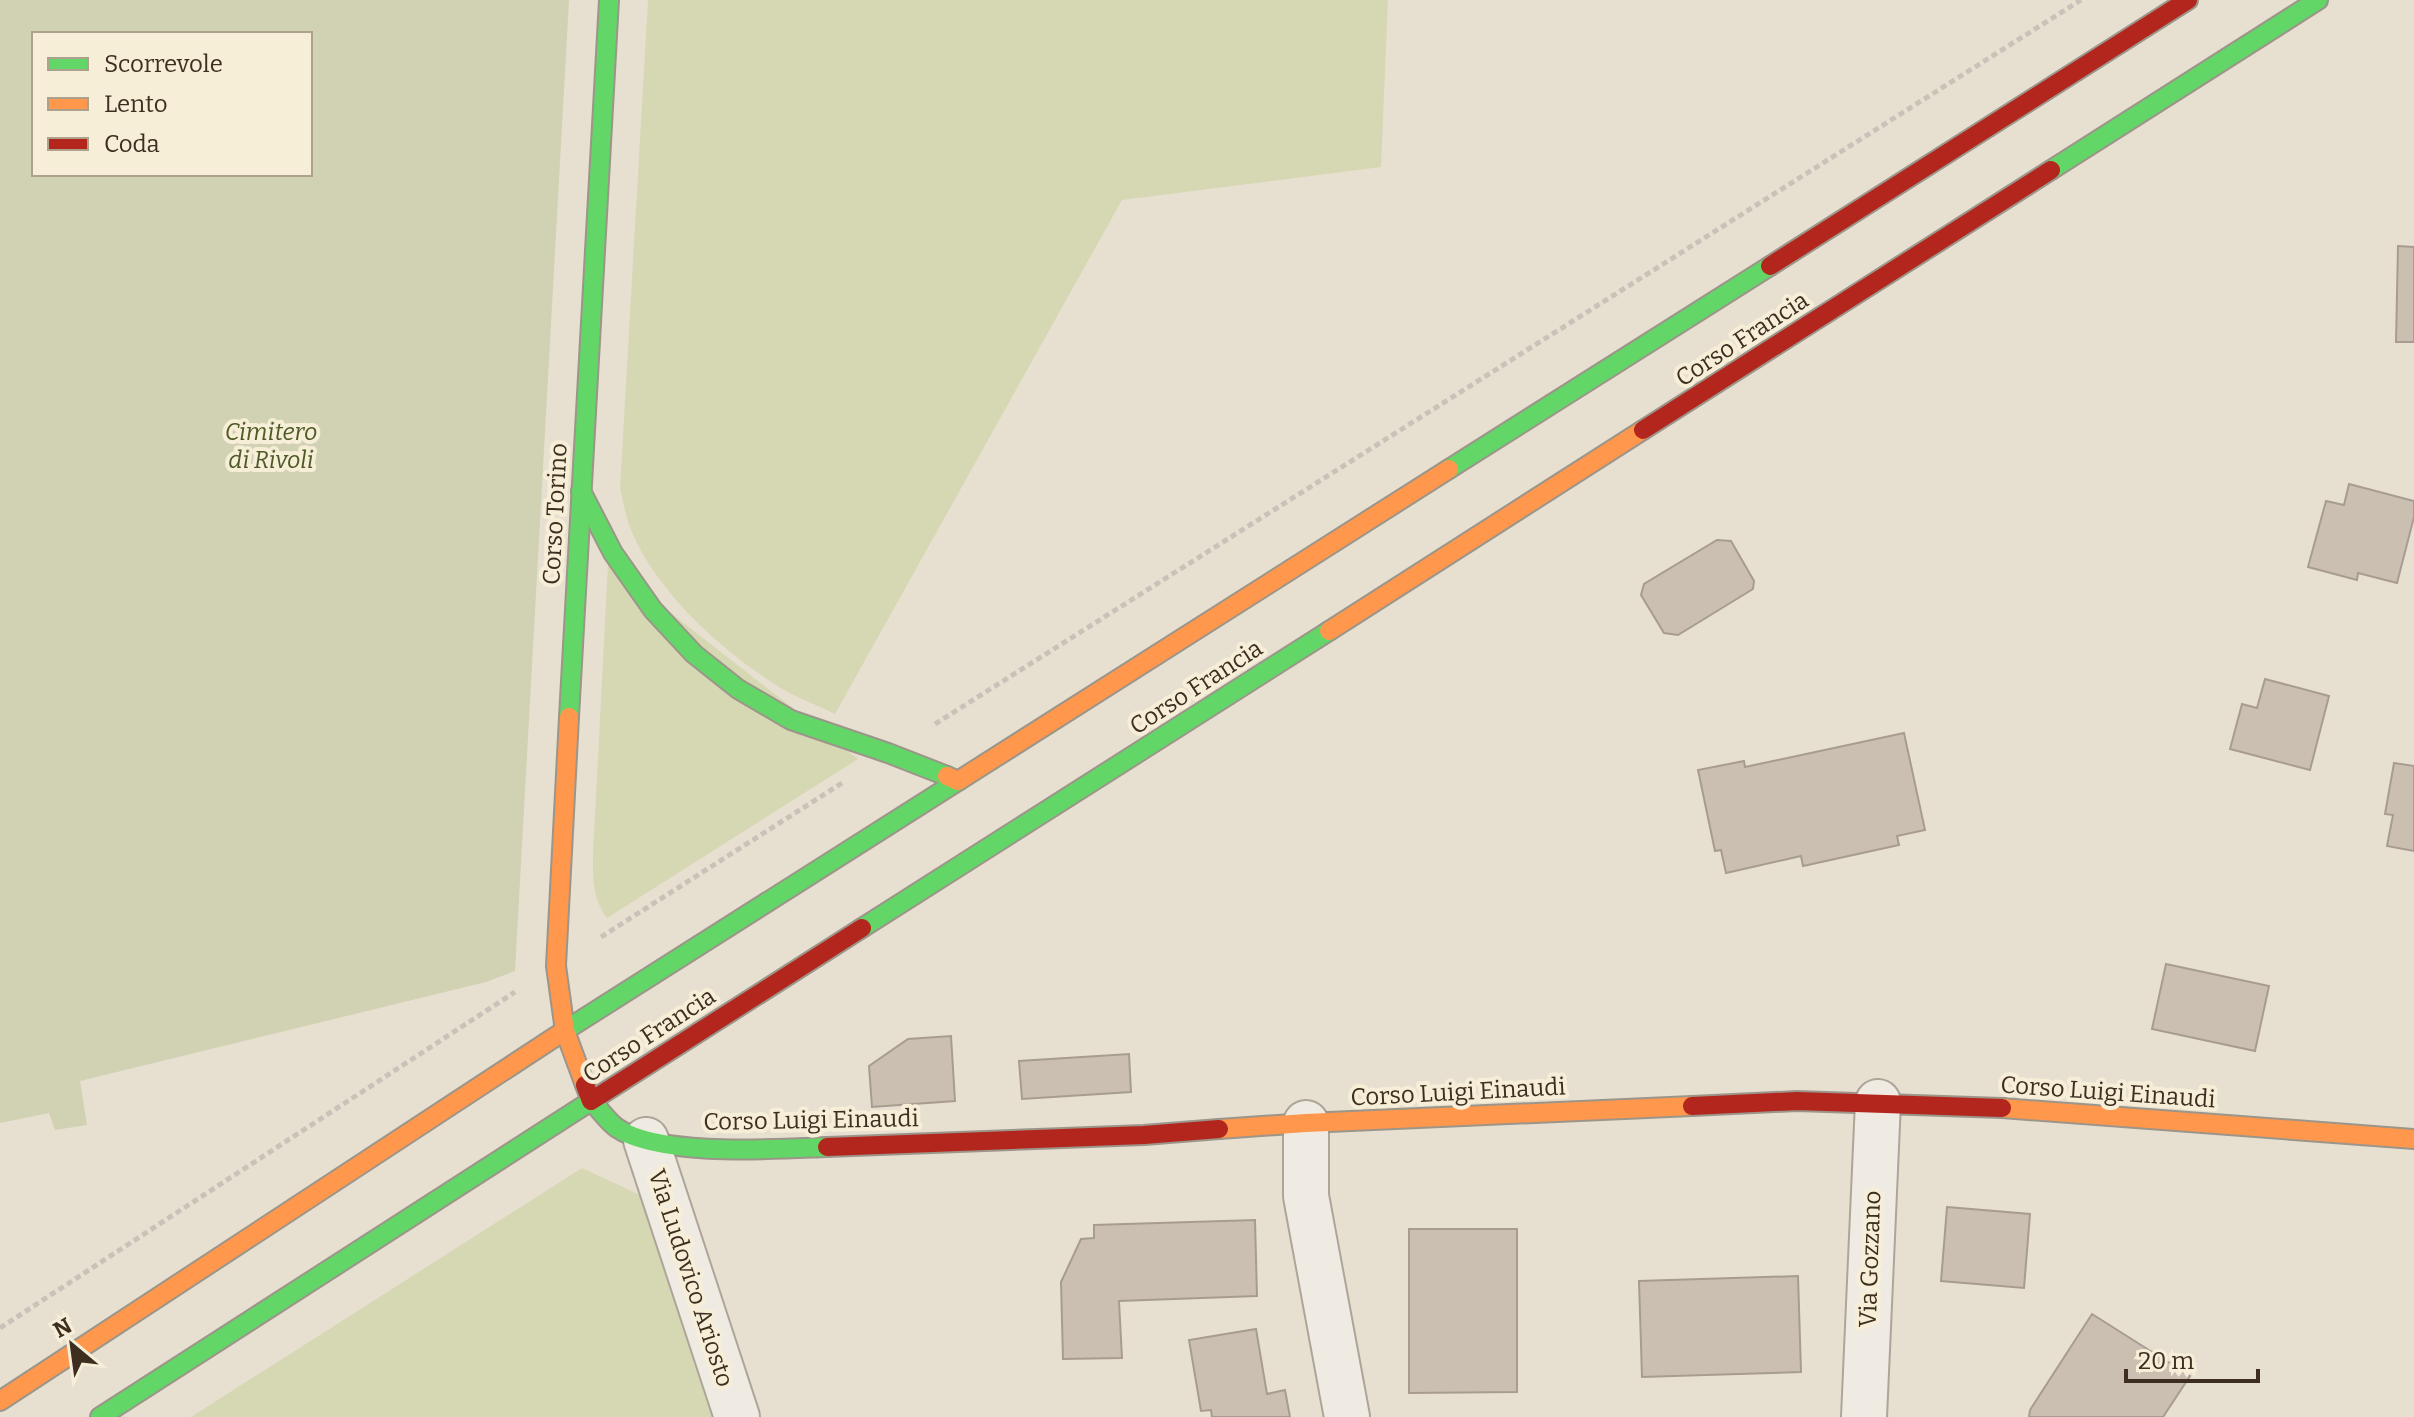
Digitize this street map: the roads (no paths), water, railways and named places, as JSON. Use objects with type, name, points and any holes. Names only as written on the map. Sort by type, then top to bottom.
[{"type":"main road","name":"Corso Torino","points":[[565,1031],[556,966],[609,0]]},
{"type":"main road","name":"Corso Francia","points":[[0,1401],[565,1031],[2188,0]]},
{"type":"main road","name":"Corso Francia","points":[[100,1417],[2318,0]]},
{"type":"main road","points":[[580,489],[613,553],[653,610],[694,654],[738,689],[791,720],[958,781]]},
{"type":"main road","name":"Corso Luigi Einaudi","points":[[565,1031],[591,1101],[620,1129],[646,1140],[718,1148],[775,1149],[1144,1135],[1306,1123],[1797,1101],[1878,1102],[2414,1139]]},
{"type":"street","name":"Via Gozzano","points":[[1864,1417],[1878,1102]]},
{"type":"street","points":[[1306,1123],[1306,1196],[1347,1417]]},
{"type":"street","name":"Via Ludovico Ariosto","points":[[646,1140],[737,1417]]},
{"type":"park label","name":"Cimitero di Rivoli","points":[[271,446]]}]
